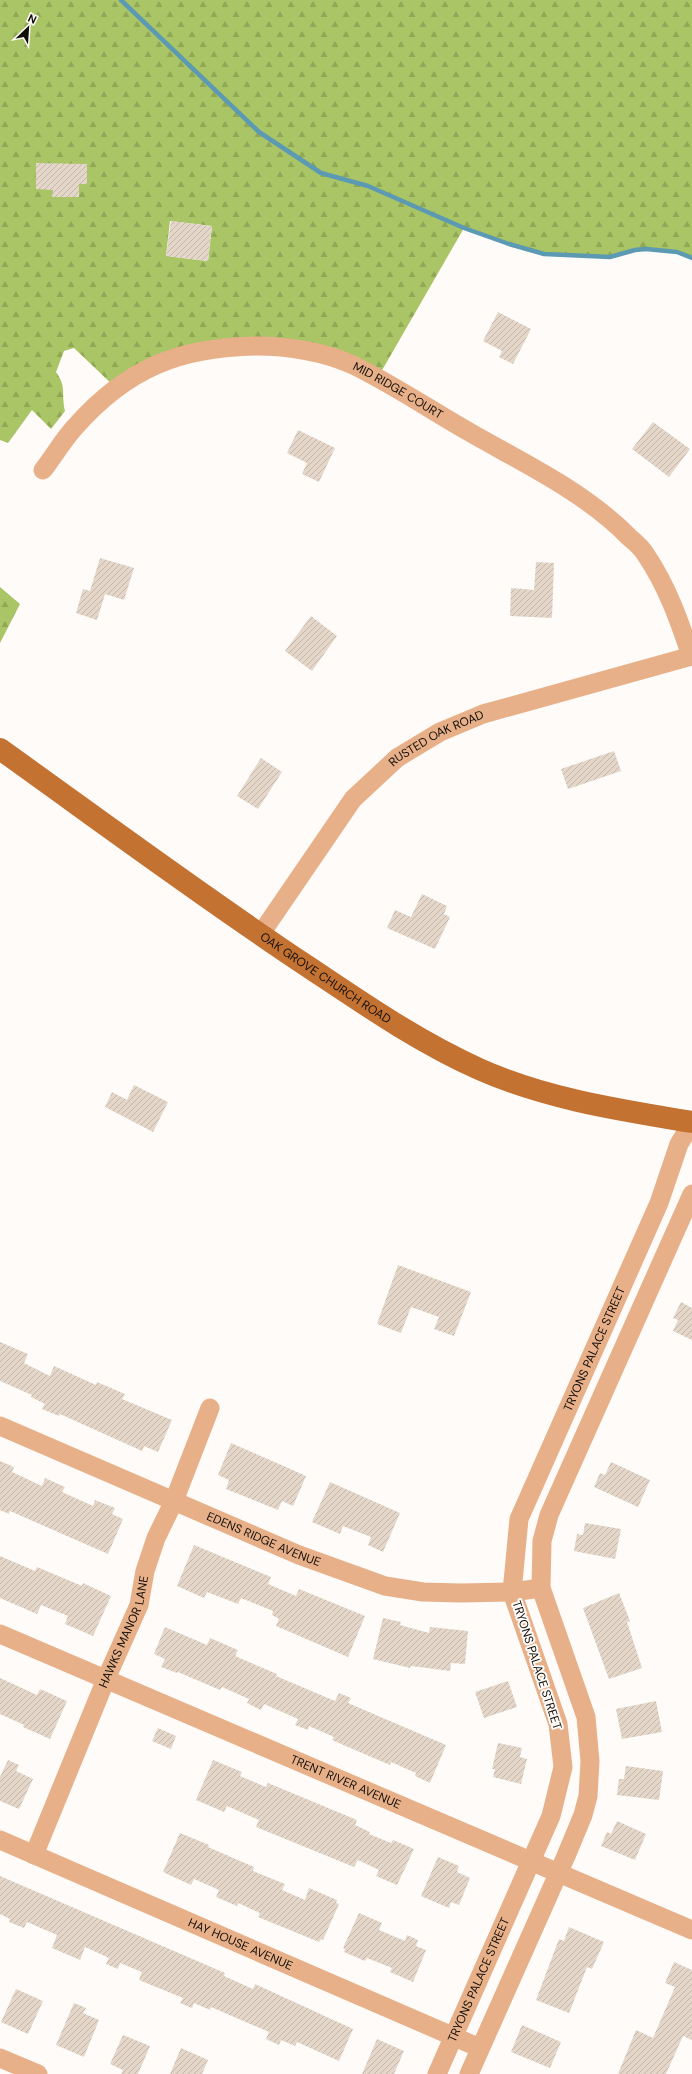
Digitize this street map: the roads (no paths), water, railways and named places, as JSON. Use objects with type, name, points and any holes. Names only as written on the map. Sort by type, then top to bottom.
[{"type":"main road","name":"OAK GROVE CHURCH ROAD","points":[[0,748],[260,935],[409,1034],[480,1070],[539,1092],[610,1109],[692,1123]]},
{"type":"street","name":"MID RIDGE COURT","points":[[43,470],[74,427],[101,401],[132,377],[167,359],[202,350],[227,346],[269,346],[311,352],[352,365],[568,488],[611,518],[645,553],[673,603],[692,656]]},
{"type":"street","name":"RUSTED OAK ROAD","points":[[260,935],[353,799],[397,758],[440,732],[483,714],[692,656]]},
{"type":"street","name":"TRYONS PALACE STREET","points":[[437,2074],[551,1816],[563,1767],[558,1724],[512,1592],[519,1519],[597,1340],[659,1204],[679,1144],[692,1123]]},
{"type":"street","points":[[469,2074],[583,1815],[588,1796],[590,1761],[586,1717],[541,1588],[542,1541],[550,1515],[692,1194]]},
{"type":"street","points":[[597,1340],[622,1351]]},
{"type":"street","name":"HAWKS MANOR LANE","points":[[34,1855],[106,1679],[139,1605],[145,1571],[156,1538],[174,1501],[210,1408]]},
{"type":"street","name":"EDENS RIDGE AVENUE","points":[[0,1426],[299,1555],[385,1586],[423,1592],[512,1592],[541,1588]]},
{"type":"street","name":"TRENT RIVER AVENUE","points":[[0,1634],[559,1871],[692,1930]]},
{"type":"street","name":"HAY HOUSE AVENUE","points":[[0,1840],[480,2048]]},
{"type":"street","points":[[0,2058],[38,2074]]},
{"type":"waterway","points":[[121,0],[259,132],[321,173],[368,186],[464,228],[509,244],[544,254],[610,257],[635,250],[646,249],[677,252],[692,258]]}]
